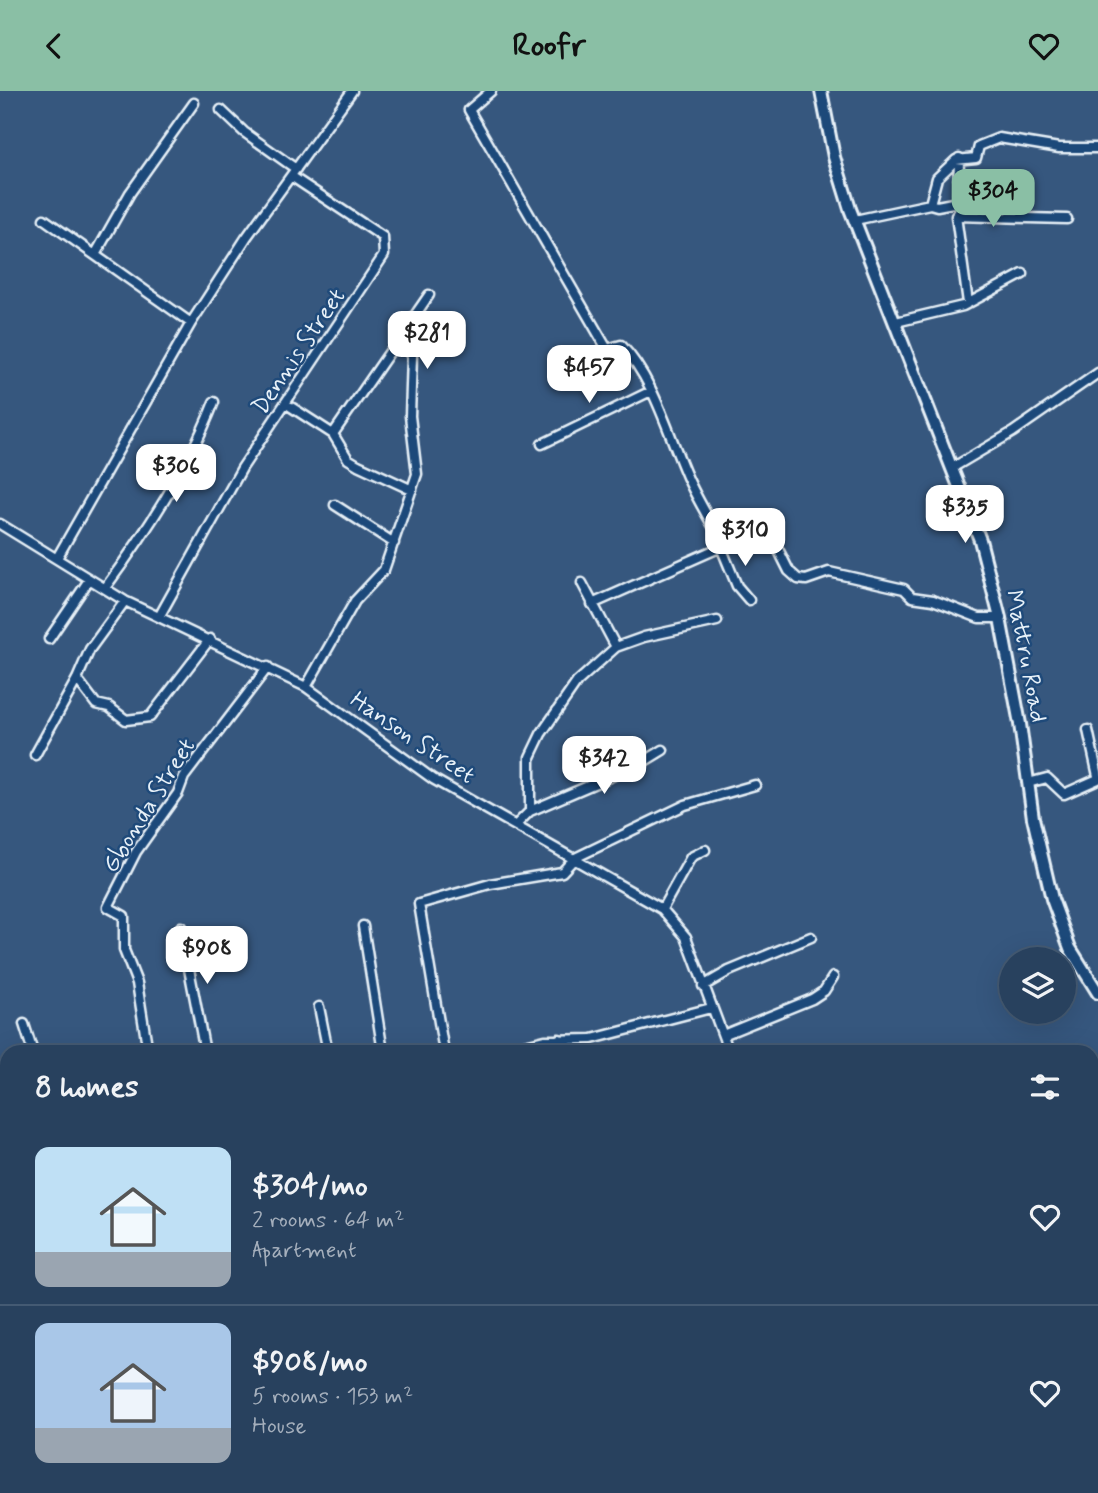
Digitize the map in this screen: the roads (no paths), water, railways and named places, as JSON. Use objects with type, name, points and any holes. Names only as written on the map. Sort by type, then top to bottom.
[{"type":"main road","name":"Mattru Road","points":[[821,91],[834,157],[855,220],[980,540],[1000,618],[1028,783],[1052,899],[1080,969],[1098,993]]},
{"type":"street","points":[[57,558],[191,323],[352,91]]},
{"type":"street","points":[[491,91],[469,110],[607,349],[621,345],[624,348],[649,392],[715,530],[737,586],[749,600]]},
{"type":"street","points":[[95,255],[130,193],[194,103]]},
{"type":"street","points":[[221,110],[294,172]]},
{"type":"street","points":[[930,204],[937,178],[958,158],[976,158],[982,144],[999,138],[1059,148],[1098,148]]},
{"type":"street","points":[[958,158],[960,211],[957,216],[968,303]]},
{"type":"street","name":"Dennis Street","points":[[159,617],[242,468],[360,295],[384,255],[386,245],[383,237],[294,172]]},
{"type":"street","points":[[855,220],[930,204],[937,206],[958,202]]},
{"type":"street","points":[[957,216],[1067,219]]},
{"type":"street","points":[[44,219],[191,323]]},
{"type":"street","points":[[896,322],[968,303],[1023,274]]},
{"type":"street","points":[[332,434],[429,295]]},
{"type":"street","points":[[306,687],[355,601],[384,570],[417,474],[410,417],[412,356],[405,339]]},
{"type":"street","points":[[952,468],[1013,432],[1098,373]]},
{"type":"street","points":[[542,444],[649,392]]},
{"type":"street","points":[[106,588],[133,550],[170,487],[205,426],[214,402]]},
{"type":"street","points":[[285,403],[332,434],[348,459],[412,490]]},
{"type":"street","points":[[335,505],[394,543]]},
{"type":"street","name":"Hanson Street","points":[[0,524],[125,601],[210,639],[306,687],[433,779],[662,909],[686,937],[710,1007],[727,1045]]},
{"type":"street","points":[[715,530],[775,543],[789,571],[799,579],[806,580],[830,572],[904,589],[912,597],[933,600],[979,618],[1000,618]]},
{"type":"street","points":[[592,604],[721,547]]},
{"type":"street","points":[[49,639],[89,580]]},
{"type":"street","points":[[582,583],[616,647]]},
{"type":"street","points":[[35,755],[78,679],[90,649],[125,601]]},
{"type":"street","points":[[530,811],[530,757],[541,734],[577,682],[616,647],[644,637],[717,621]]},
{"type":"street","points":[[78,679],[96,704],[109,707],[126,720],[150,717],[210,639]]},
{"type":"street","name":"Gbonda Street","points":[[147,1045],[137,983],[124,950],[124,916],[108,907],[136,852],[178,793],[184,777],[268,667]]},
{"type":"street","points":[[1028,783],[1047,778],[1064,794],[1098,777],[1088,730]]},
{"type":"street","points":[[516,825],[530,811],[640,764],[663,750]]},
{"type":"street","points":[[443,1045],[419,904],[503,881],[562,872],[575,858],[685,805],[755,785]]},
{"type":"street","points":[[662,909],[691,857],[705,850]]},
{"type":"street","points":[[362,926],[382,1045]]},
{"type":"street","points":[[181,927],[204,1045]]},
{"type":"street","points":[[703,986],[729,971],[811,937]]},
{"type":"street","points":[[723,1035],[812,999],[824,991],[833,978]]},
{"type":"street","points":[[319,1007],[327,1045]]},
{"type":"street","points":[[530,1045],[559,1039],[592,1039],[710,1007]]},
{"type":"street","points":[[24,1024],[31,1045]]},
{"type":"street","points":[[559,1039],[560,1045]]}]
